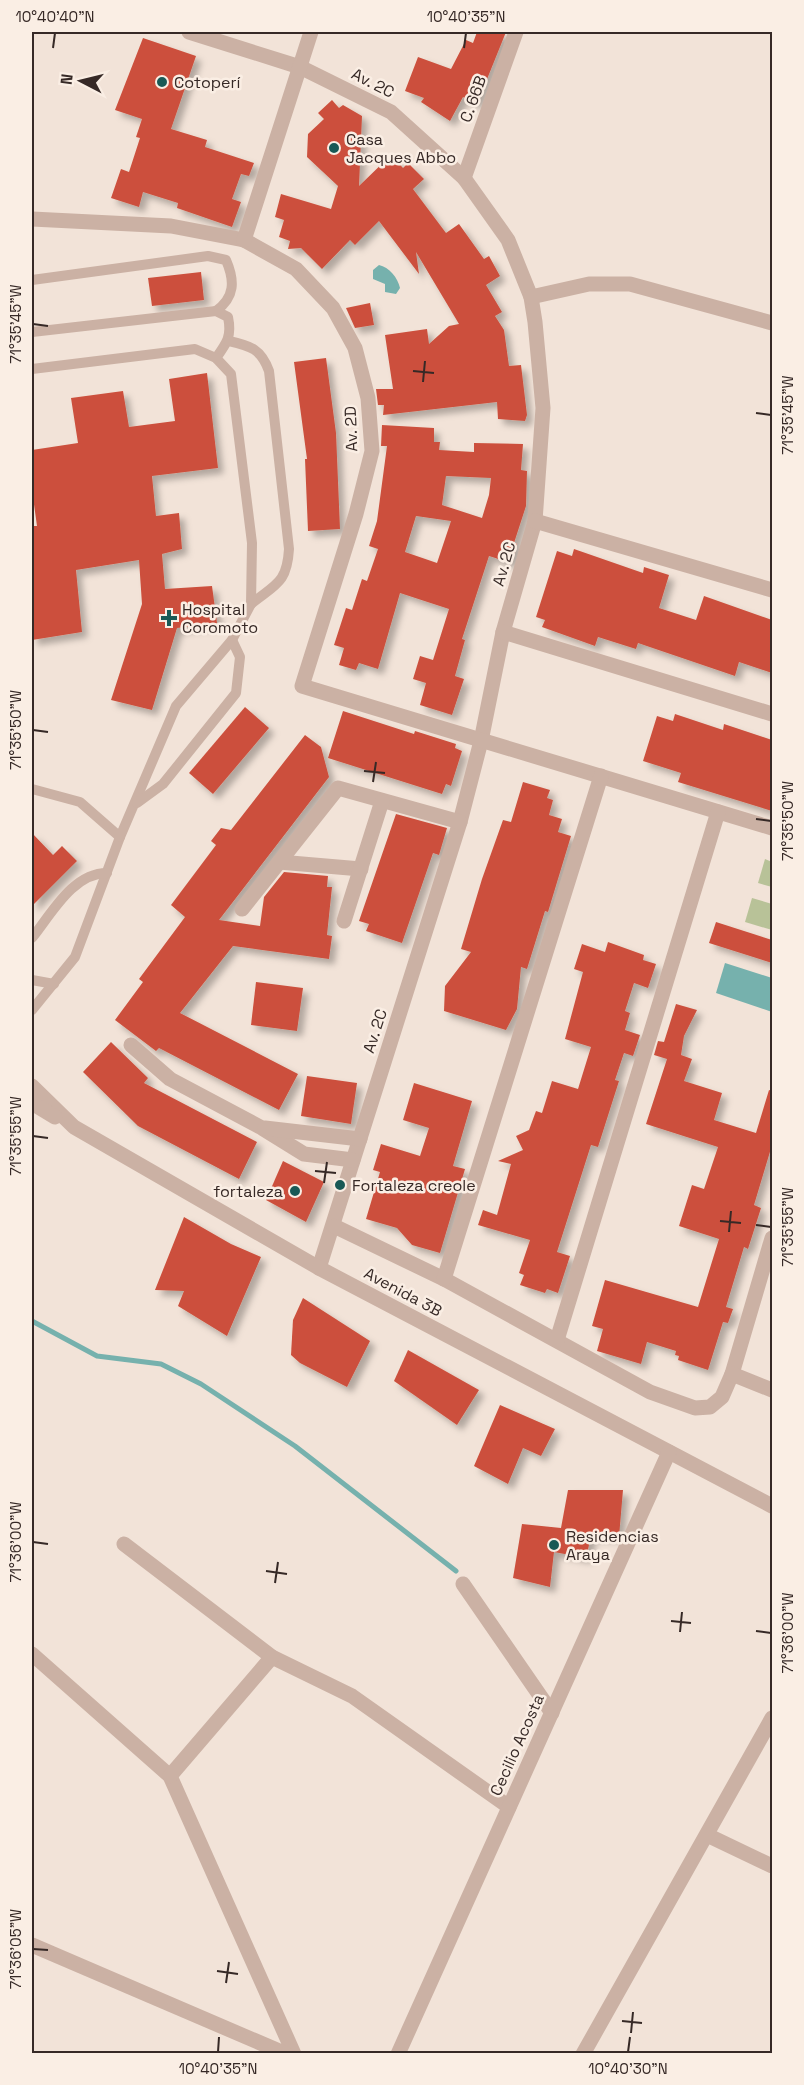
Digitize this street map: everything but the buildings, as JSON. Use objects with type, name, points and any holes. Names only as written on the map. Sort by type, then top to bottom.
[{"type":"street","name":"Av. 2C","points":[[189,32],[300,67],[391,112],[464,178],[508,240],[531,297],[543,408],[535,521],[503,632],[482,741],[460,822],[319,1268]]},
{"type":"street","points":[[244,240],[311,32]]},
{"type":"street","name":"C. 66B","points":[[464,178],[516,32]]},
{"type":"street","name":"Av. 2D","points":[[32,219],[171,225],[244,240],[296,269],[333,308],[355,348],[368,398],[372,451],[356,514],[302,686],[482,741]]},
{"type":"street","points":[[531,297],[589,284],[630,284],[772,322]]},
{"type":"street","points":[[535,521],[772,590]]},
{"type":"street","points":[[503,632],[772,714]]},
{"type":"street","points":[[482,741],[772,828]]},
{"type":"street","points":[[444,1279],[601,776]]},
{"type":"street","points":[[242,909],[338,788],[460,822]]},
{"type":"street","points":[[344,921],[382,801]]},
{"type":"street","points":[[557,1340],[718,812]]},
{"type":"street","points":[[279,862],[360,868]]},
{"type":"street","points":[[131,1045],[170,1078],[262,1128],[304,1154],[353,1160]]},
{"type":"street","name":"Avenida 3B","points":[[32,1086],[74,1127],[319,1268],[772,1506]]},
{"type":"street","points":[[32,1103],[74,1127]]},
{"type":"street","points":[[262,1128],[360,1139]]},
{"type":"street","points":[[334,1226],[444,1279],[650,1392],[695,1408],[710,1407],[722,1397],[732,1374],[772,1238]]},
{"type":"street","points":[[732,1374],[772,1390]]},
{"type":"street","name":"Cecilio Acosta","points":[[398,2054],[669,1452]]},
{"type":"street","points":[[124,1544],[272,1657],[352,1696],[509,1807]]},
{"type":"street","points":[[463,1584],[552,1713]]},
{"type":"street","points":[[32,1654],[170,1776],[294,2054]]},
{"type":"street","points":[[170,1776],[272,1657]]},
{"type":"street","points":[[583,2054],[772,1718]]},
{"type":"street","points":[[707,1835],[772,1866]]},
{"type":"street","points":[[32,1945],[286,2054]]},
{"type":"lane","points":[[32,280],[208,256],[226,260],[233,276],[231,293],[226,304],[216,311],[32,332]]},
{"type":"lane","points":[[216,311],[228,317],[231,330],[229,341],[216,358]]},
{"type":"lane","points":[[229,341],[247,345],[264,356],[269,371],[289,549],[287,570],[280,581],[251,603]]},
{"type":"lane","points":[[32,369],[195,349],[216,358],[231,374],[252,543],[254,579],[251,603],[232,640],[176,706],[120,837],[75,957],[32,1010]]},
{"type":"lane","points":[[136,803],[163,784],[236,693],[240,657],[232,640]]},
{"type":"lane","points":[[32,789],[80,802],[120,837]]},
{"type":"lane","points":[[32,938],[79,882],[94,873],[107,873]]},
{"type":"lane","points":[[32,980],[54,984]]},
{"type":"green space","points":[[765,859],[772,862],[772,887],[758,883]]},
{"type":"green space","points":[[752,898],[772,904],[772,930],[745,922]]},
{"type":"water","points":[[379,265],[390,271],[397,280],[400,288],[396,294],[385,292],[385,284],[373,279],[373,270]]},
{"type":"water","points":[[725,963],[772,978],[772,1012],[716,993]]},
{"type":"waterway","points":[[32,1321],[97,1356],[161,1364],[201,1384],[295,1446],[456,1571]]},
{"type":"place","name":"Cotoperí","points":[[162,82]]},
{"type":"place","name":"Casa Jacques Abbo","points":[[334,148]]},
{"type":"place","name":"Hospital Coromoto","points":[[169,618]]},
{"type":"place","name":"Fortaleza creole","points":[[340,1185]]},
{"type":"place","name":"fortaleza","points":[[295,1191]]},
{"type":"place","name":"Residencias Araya","points":[[554,1545]]}]
